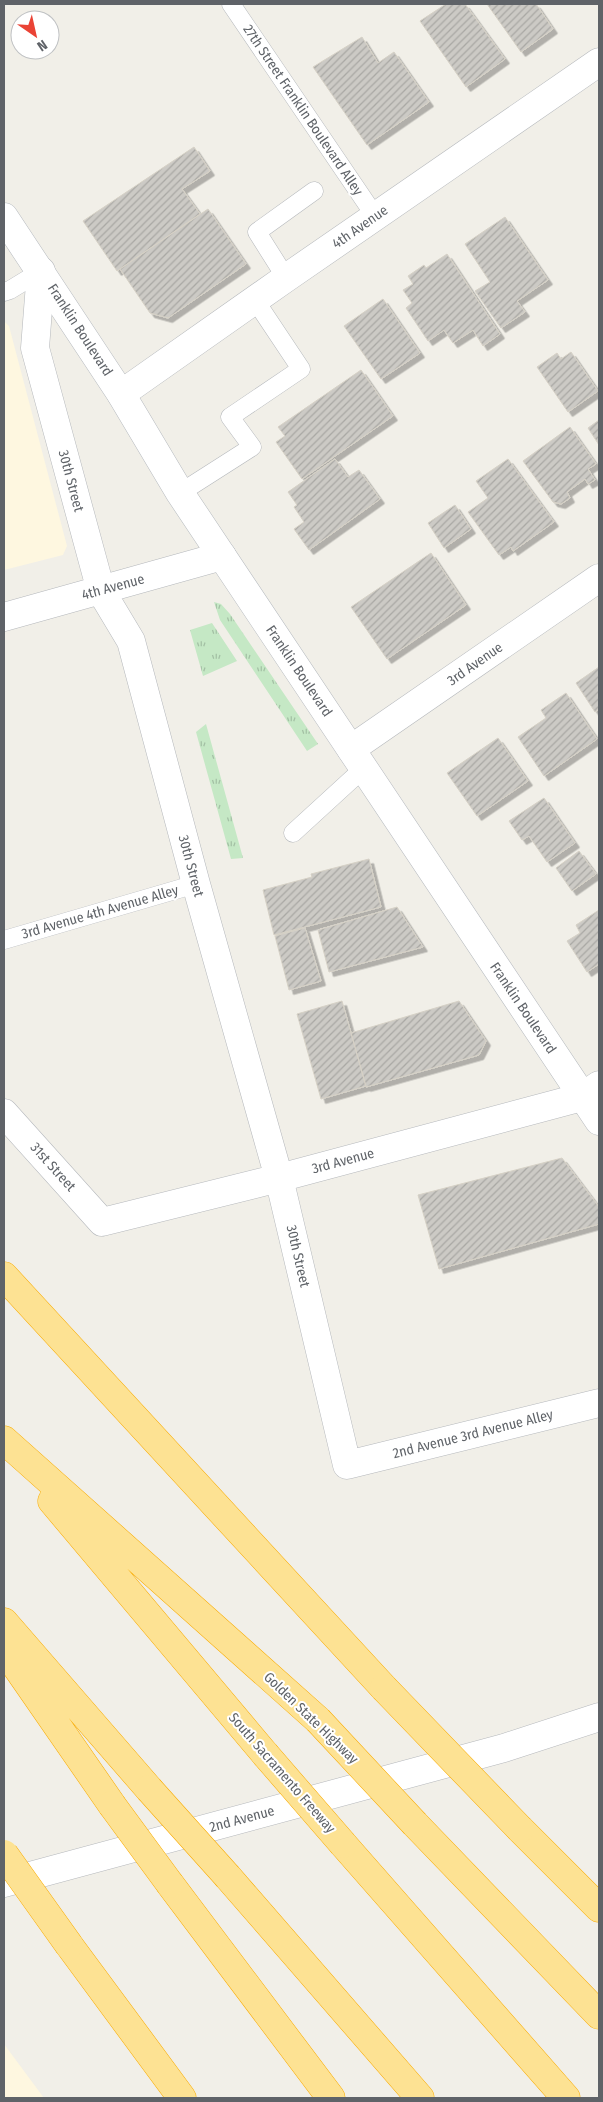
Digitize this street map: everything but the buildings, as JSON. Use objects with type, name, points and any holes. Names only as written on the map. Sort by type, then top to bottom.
[{"type":"highway","points":[[4,1276],[384,1688],[599,1908]]},
{"type":"highway","name":"Golden State Highway","points":[[4,1440],[318,1720],[599,2015]]},
{"type":"highway","name":"South Sacramento Freeway","points":[[4,1444],[265,1754],[566,2098]]},
{"type":"highway","points":[[4,1622],[420,2098]]},
{"type":"highway","points":[[4,1649],[112,1805],[331,2098]]},
{"type":"highway","points":[[4,1854],[182,2098]]},
{"type":"street","name":"4th Avenue","points":[[121,394],[599,62]]},
{"type":"street","name":"Franklin Boulevard","points":[[4,217],[121,394],[180,493],[357,759],[591,1091],[599,1121]]},
{"type":"street","name":"30th Street","points":[[41,271],[35,348],[101,591],[131,641],[196,884],[280,1178],[347,1465]]},
{"type":"street","name":"4th Avenue","points":[[4,617],[222,556]]},
{"type":"street","name":"3rd Avenue","points":[[357,759],[599,578]]},
{"type":"street","name":"3rd Avenue","points":[[102,1222],[280,1178],[591,1091]]},
{"type":"street","name":"31st Street","points":[[4,1113],[102,1222]]},
{"type":"street","name":"2nd Avenue 3rd Avenue Alley","points":[[347,1465],[599,1403]]},
{"type":"street","name":"2nd Avenue","points":[[4,1884],[504,1748],[568,1728],[597,1716]]},
{"type":"lane","name":"27th Street Franklin Boulevard Alley","points":[[232,4],[375,216]]},
{"type":"lane","points":[[286,278],[256,232],[314,191]]},
{"type":"lane","points":[[4,292],[41,271]]},
{"type":"lane","points":[[180,493],[252,447],[230,417],[302,369],[255,300]]},
{"type":"lane","points":[[293,833],[357,759]]},
{"type":"lane","name":"3rd Avenue 4th Avenue Alley","points":[[4,940],[196,884]]},
{"type":"shaded area","points":[[4,321],[9,326],[67,546],[63,555],[4,570]]},
{"type":"shaded area","points":[[4,2044],[44,2098],[4,2098]]},
{"type":"green space","points":[[214,602],[221,604],[230,614],[318,744],[307,751],[220,620]]},
{"type":"green space","points":[[212,623],[237,661],[203,676],[190,630]]},
{"type":"green space","points":[[206,724],[243,858],[231,859],[196,732]]}]
